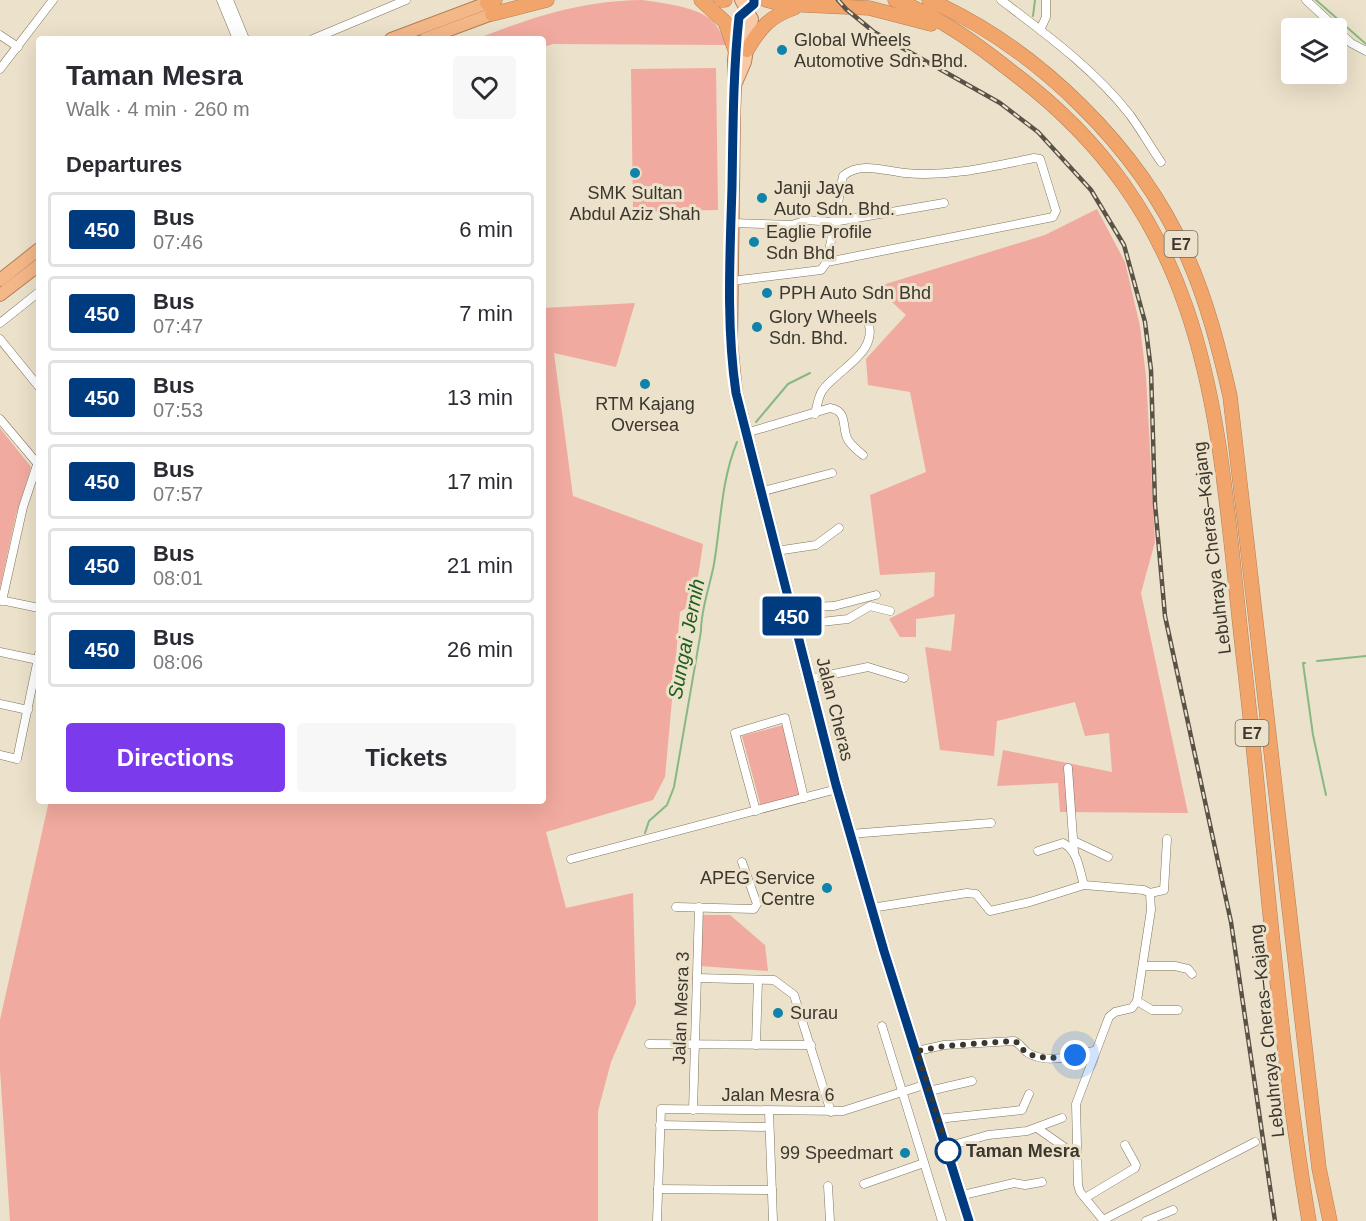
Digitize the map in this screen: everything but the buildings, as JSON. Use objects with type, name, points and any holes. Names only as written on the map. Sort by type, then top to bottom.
[{"type":"highway","points":[[429,36],[444,26],[491,4],[525,0]]},
{"type":"highway","points":[[491,4],[547,0]]},
{"type":"highway","points":[[701,0],[724,22],[741,50],[776,14],[802,6]]},
{"type":"highway","points":[[766,0],[802,6],[869,8]]},
{"type":"highway","points":[[824,0],[909,16],[964,35]]},
{"type":"highway","name":"Lebuhraya Cheras–Kajang","points":[[895,0],[929,15],[964,35],[1059,108],[1117,172],[1159,241],[1196,332],[1220,447],[1290,1086],[1309,1221]]},
{"type":"highway","name":"Lebuhraya Cheras–Kajang","points":[[929,0],[965,17],[1006,42],[1077,102],[1135,168],[1164,211],[1187,256],[1214,328],[1230,396],[1317,1146],[1330,1221]]},
{"type":"highway","points":[[938,0],[965,17]]},
{"type":"highway","points":[[403,36],[444,26]]},
{"type":"highway","points":[[0,279],[36,251]]},
{"type":"highway","points":[[0,295],[36,267]]},
{"type":"main road","name":"Jalan Cheras","points":[[747,3],[752,19],[741,50],[735,85],[731,223],[733,371],[760,492],[837,789],[871,908],[963,1195],[969,1221]]},
{"type":"street","points":[[0,69],[53,0]]},
{"type":"street","points":[[221,0],[236,36]]},
{"type":"street","points":[[229,0],[244,36]]},
{"type":"street","points":[[320,36],[406,0]]},
{"type":"street","points":[[1001,0],[1066,49],[1105,88],[1129,115],[1161,162]]},
{"type":"street","points":[[1040,30],[1046,17],[1046,0]]},
{"type":"street","points":[[1306,0],[1325,18]]},
{"type":"street","points":[[0,35],[18,47]]},
{"type":"street","points":[[1347,38],[1366,51]]},
{"type":"street","points":[[731,281],[817,272],[827,262],[1053,217],[1056,211],[1040,159],[1034,158],[962,174],[903,173],[884,168],[849,170],[843,176],[827,262]]},
{"type":"street","points":[[731,223],[792,225],[807,220],[833,222],[944,203]]},
{"type":"street","points":[[0,323],[36,295]]},
{"type":"street","points":[[815,414],[823,390],[864,350],[870,328],[868,321]]},
{"type":"street","points":[[0,339],[36,383]]},
{"type":"street","points":[[746,433],[830,408],[840,411],[847,439],[863,455]]},
{"type":"street","points":[[0,419],[36,459]]},
{"type":"street","points":[[36,467],[22,507],[1,601],[36,607]]},
{"type":"street","points":[[760,492],[832,473]]},
{"type":"street","points":[[776,551],[816,545],[839,528]]},
{"type":"street","points":[[790,608],[834,606],[876,595]]},
{"type":"street","points":[[795,625],[848,619],[870,606],[890,610]]},
{"type":"street","points":[[0,652],[36,657]]},
{"type":"street","points":[[809,680],[868,667],[904,678]]},
{"type":"street","points":[[0,755],[17,759],[36,668]]},
{"type":"street","points":[[0,704],[28,710]]},
{"type":"street","points":[[756,811],[735,733],[785,718],[804,798]]},
{"type":"street","points":[[1068,768],[1074,852],[1084,885]]},
{"type":"street","points":[[571,859],[837,789]]},
{"type":"street","points":[[850,834],[991,823]]},
{"type":"street","points":[[871,908],[967,893],[976,894],[990,911],[1030,902],[1084,885],[1150,892],[1164,890],[1167,839]]},
{"type":"street","points":[[1074,841],[1108,857]]},
{"type":"street","points":[[1038,851],[1063,843],[1074,852]]},
{"type":"street","points":[[676,906],[756,907],[742,862]]},
{"type":"street","points":[[1150,892],[1151,910],[1137,1001],[1132,1008],[1115,1012],[1109,1017],[1094,1051],[1076,1104],[1077,1185],[1103,1220],[1255,1142]]},
{"type":"street","name":"Jalan Mesra 3","points":[[693,1110],[699,907]]},
{"type":"street","points":[[1144,966],[1175,966],[1188,969],[1192,974]]},
{"type":"street","points":[[697,978],[774,980],[794,995],[812,1045],[831,1112]]},
{"type":"street","points":[[756,1045],[758,980]]},
{"type":"street","points":[[1137,1001],[1152,1010],[1178,1010]]},
{"type":"street","points":[[882,1026],[942,1221]]},
{"type":"street","points":[[917,1051],[944,1046],[1014,1041],[1020,1044],[1025,1053],[1041,1058],[1057,1059],[1094,1051]]},
{"type":"street","points":[[649,1044],[812,1045]]},
{"type":"street","name":"Jalan Mesra 6","points":[[660,1125],[661,1109],[843,1111],[903,1092],[972,1081]]},
{"type":"street","points":[[937,1119],[1022,1110],[1029,1094]]},
{"type":"street","points":[[769,1111],[773,1221]]},
{"type":"street","points":[[946,1147],[988,1135],[1036,1128],[1062,1118]]},
{"type":"street","points":[[657,1221],[660,1125],[770,1127]]},
{"type":"street","points":[[1036,1128],[1077,1156]]},
{"type":"street","points":[[1085,1198],[1135,1168],[1136,1164],[1125,1145]]},
{"type":"street","points":[[864,1184],[924,1164]]},
{"type":"street","points":[[963,1195],[1014,1182],[1025,1185],[1042,1182]]},
{"type":"street","points":[[828,1186],[830,1221]]},
{"type":"street","points":[[658,1189],[772,1190]]},
{"type":"street","points":[[1146,1221],[1173,1210]]},
{"type":"shaded area","points":[[642,0],[692,10],[709,18],[715,24],[726,45],[553,44],[546,46],[546,36],[484,36],[557,12],[619,1]]},
{"type":"shaded area","points":[[716,68],[718,210],[633,212],[631,69]]},
{"type":"shaded area","points":[[1097,209],[1125,262],[1140,326],[1146,376],[1155,542],[1141,593],[1188,813],[1060,812],[1058,783],[997,786],[1003,750],[1112,772],[1109,733],[1085,736],[1075,702],[997,721],[994,756],[940,750],[925,647],[951,651],[955,614],[916,619],[916,637],[900,637],[889,619],[934,596],[935,572],[880,575],[870,495],[926,472],[910,392],[868,385],[866,359],[906,315],[876,287],[1045,235]]},
{"type":"shaded area","points":[[635,303],[616,367],[554,353],[573,496],[703,544],[694,603],[680,612],[665,777],[653,800],[546,832],[566,908],[633,893],[636,1004],[611,1062],[598,1111],[598,1221],[10,1221],[0,1070],[0,1020],[48,804],[546,804],[546,308]]},
{"type":"shaded area","points":[[0,428],[31,467],[16,515],[0,588]]},
{"type":"shaded area","points":[[783,725],[802,796],[761,807],[742,736]]},
{"type":"shaded area","points":[[703,915],[730,915],[765,945],[768,971],[700,966]]},
{"type":"waterway","points":[[1033,16],[1035,0]]},
{"type":"waterway","points":[[1316,0],[1366,44]]},
{"type":"waterway","name":"Sungai Jernih","points":[[756,422],[788,384],[810,373]]},
{"type":"waterway","name":"Sungai Jernih","points":[[645,833],[649,821],[667,805],[674,787],[702,614],[714,564],[725,487],[737,442]]},
{"type":"waterway","points":[[1317,661],[1366,656]]},
{"type":"waterway","points":[[1305,663],[1303,663],[1313,735],[1326,795]]},
{"type":"railway","points":[[838,0],[874,32],[1000,103],[1038,132],[1091,190],[1124,245],[1145,322],[1151,370],[1155,504],[1165,616],[1231,922],[1275,1221]]},
{"type":"bus line","name":"450","points":[[754,0],[754,4],[739,17],[734,60],[730,253],[731,342],[736,393],[836,785],[884,951],[963,1195],[969,1221]]},
{"type":"place","name":"Global Wheels Automotive Sdn. Bhd.","points":[[782,50]]},
{"type":"place","name":"SMK Sultan Abdul Aziz Shah","points":[[635,173]]},
{"type":"place","name":"Janji Jaya Auto Sdn. Bhd.","points":[[762,198]]},
{"type":"place","name":"Eaglie Profile Sdn Bhd","points":[[754,242]]},
{"type":"place","name":"PPH Auto Sdn Bhd","points":[[767,293]]},
{"type":"place","name":"Glory Wheels Sdn. Bhd.","points":[[757,327]]},
{"type":"place","name":"RTM Kajang Oversea","points":[[645,384]]},
{"type":"place","name":"APEG Service Centre","points":[[827,888]]},
{"type":"place","name":"Surau","points":[[778,1013]]},
{"type":"place","name":"Taman Mesra","points":[[948,1151]]},
{"type":"place","name":"99 Speedmart","points":[[905,1153]]},
{"type":"route","points":[[948,1151],[917,1051],[944,1046],[1014,1041],[1020,1044],[1025,1053],[1041,1058],[1057,1059],[1075,1055]]}]
